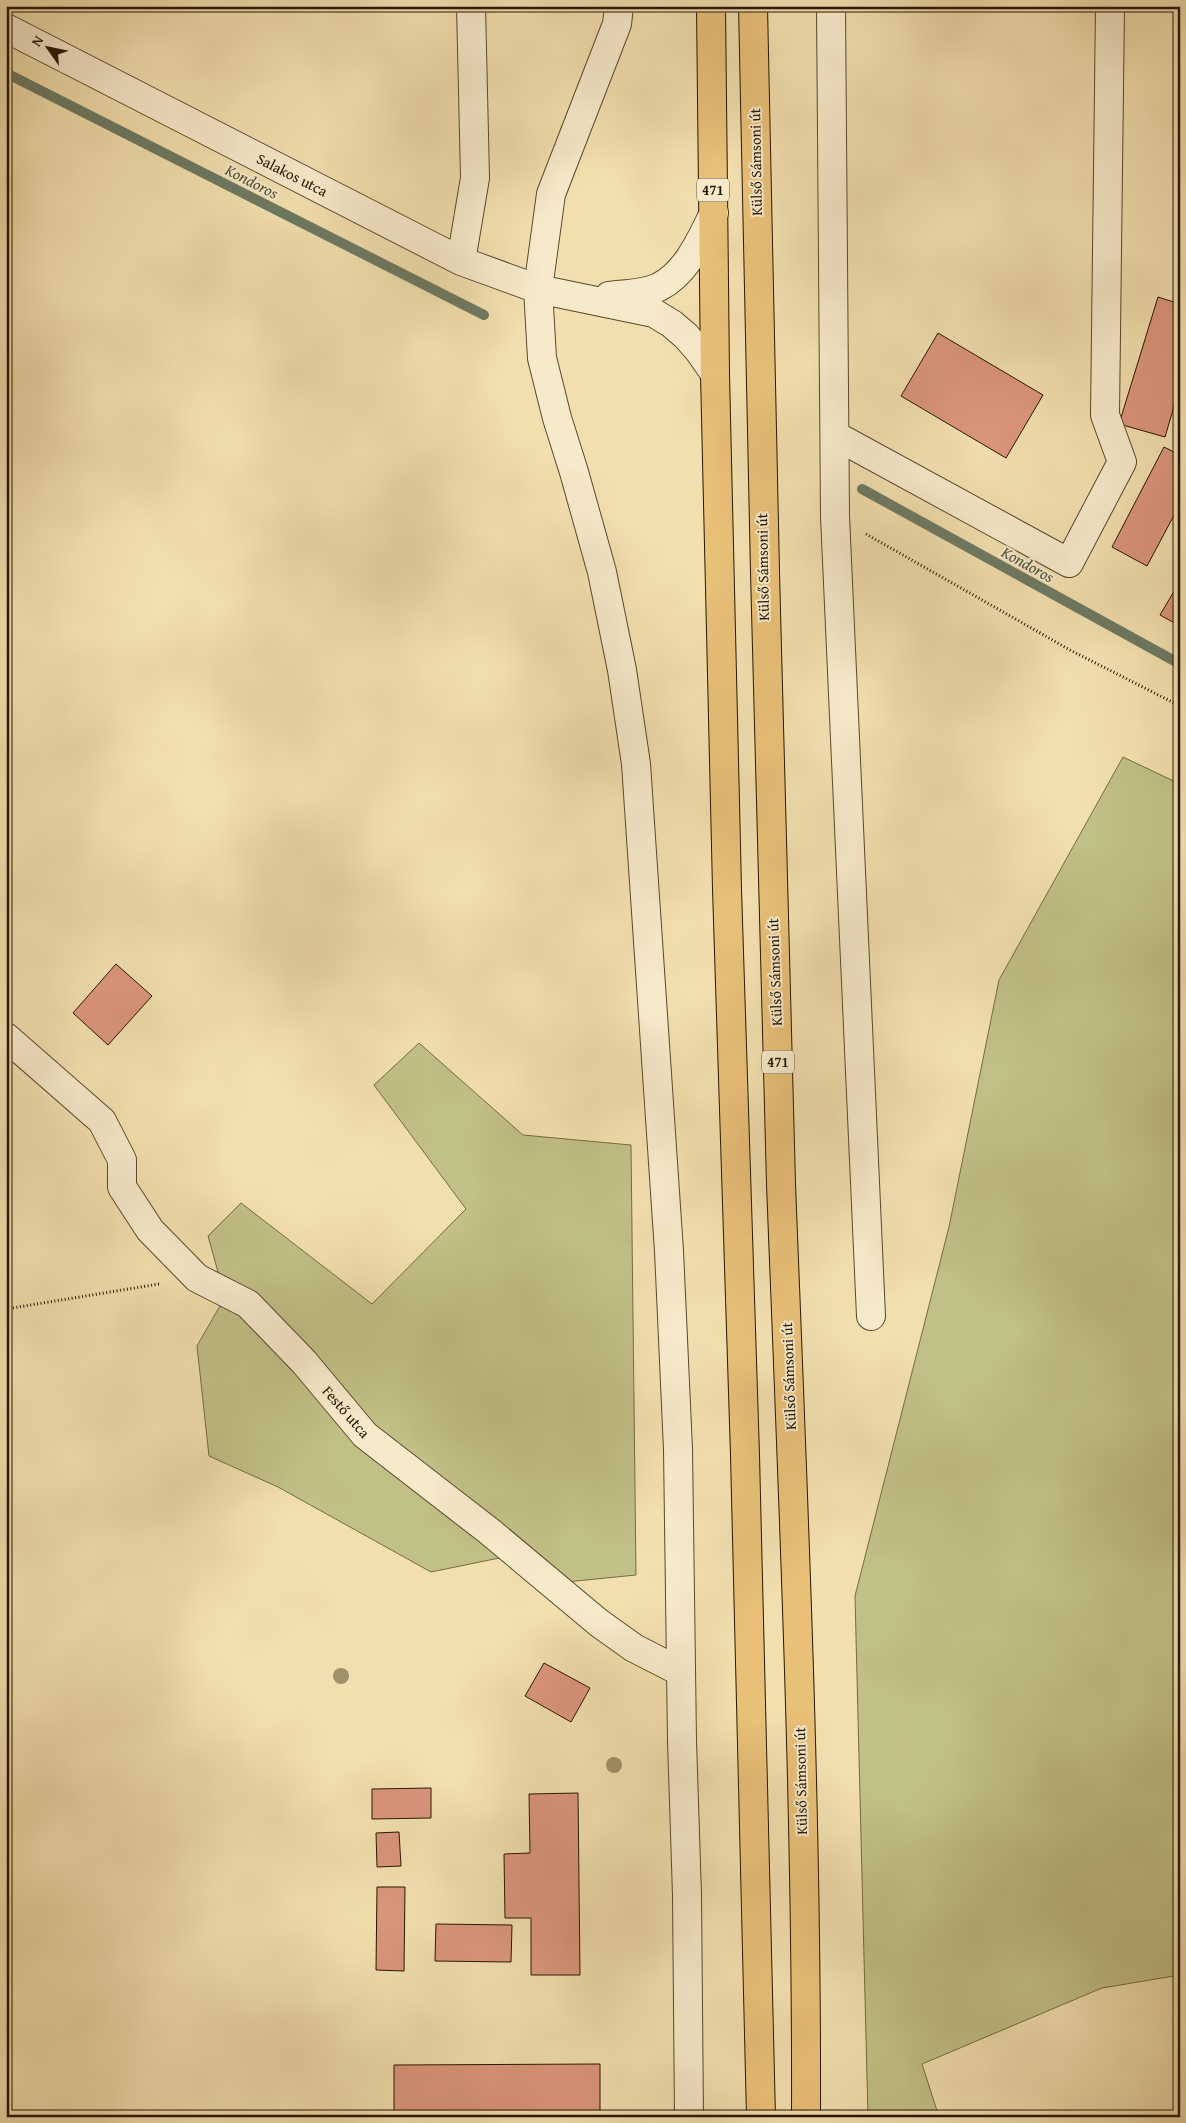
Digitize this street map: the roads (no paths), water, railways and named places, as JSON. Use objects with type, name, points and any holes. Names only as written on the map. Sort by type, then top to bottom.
[{"type":"main road","name":"471","points":[[710,6],[715,374],[726,889],[745,1454],[762,2117]]},
{"type":"main road","name":"Külső Sámsoni út","points":[[753,6],[766,700],[799,1684],[806,1994],[806,2117]]},
{"type":"street","points":[[460,261],[475,178],[471,6]]},
{"type":"street","points":[[619,6],[617,24],[550,194],[538,289],[542,358],[557,418],[602,572],[622,670],[636,764],[671,1301],[678,1449],[687,1895],[689,2117]]},
{"type":"street","points":[[831,6],[836,436],[835,516],[871,1316]]},
{"type":"street","points":[[836,436],[1070,563],[1122,462],[1105,415],[1110,6]]},
{"type":"street","name":"Salakos utca","points":[[6,28],[460,261],[538,289],[654,313],[672,324],[686,336],[715,374]]},
{"type":"street","name":"Salakos utca","points":[[588,298],[638,293],[659,287],[676,274],[687,260],[698,245],[714,212]]},
{"type":"street","name":"Festő utca","points":[[6,1037],[102,1121],[122,1160],[122,1187],[150,1230],[197,1278],[248,1304],[304,1362],[365,1436],[489,1530],[599,1623],[634,1648],[681,1672]]},
{"type":"waterway","name":"Kondoros","points":[[6,73],[484,315]]},
{"type":"waterway","name":"Kondoros","points":[[862,489],[1180,664]]}]
